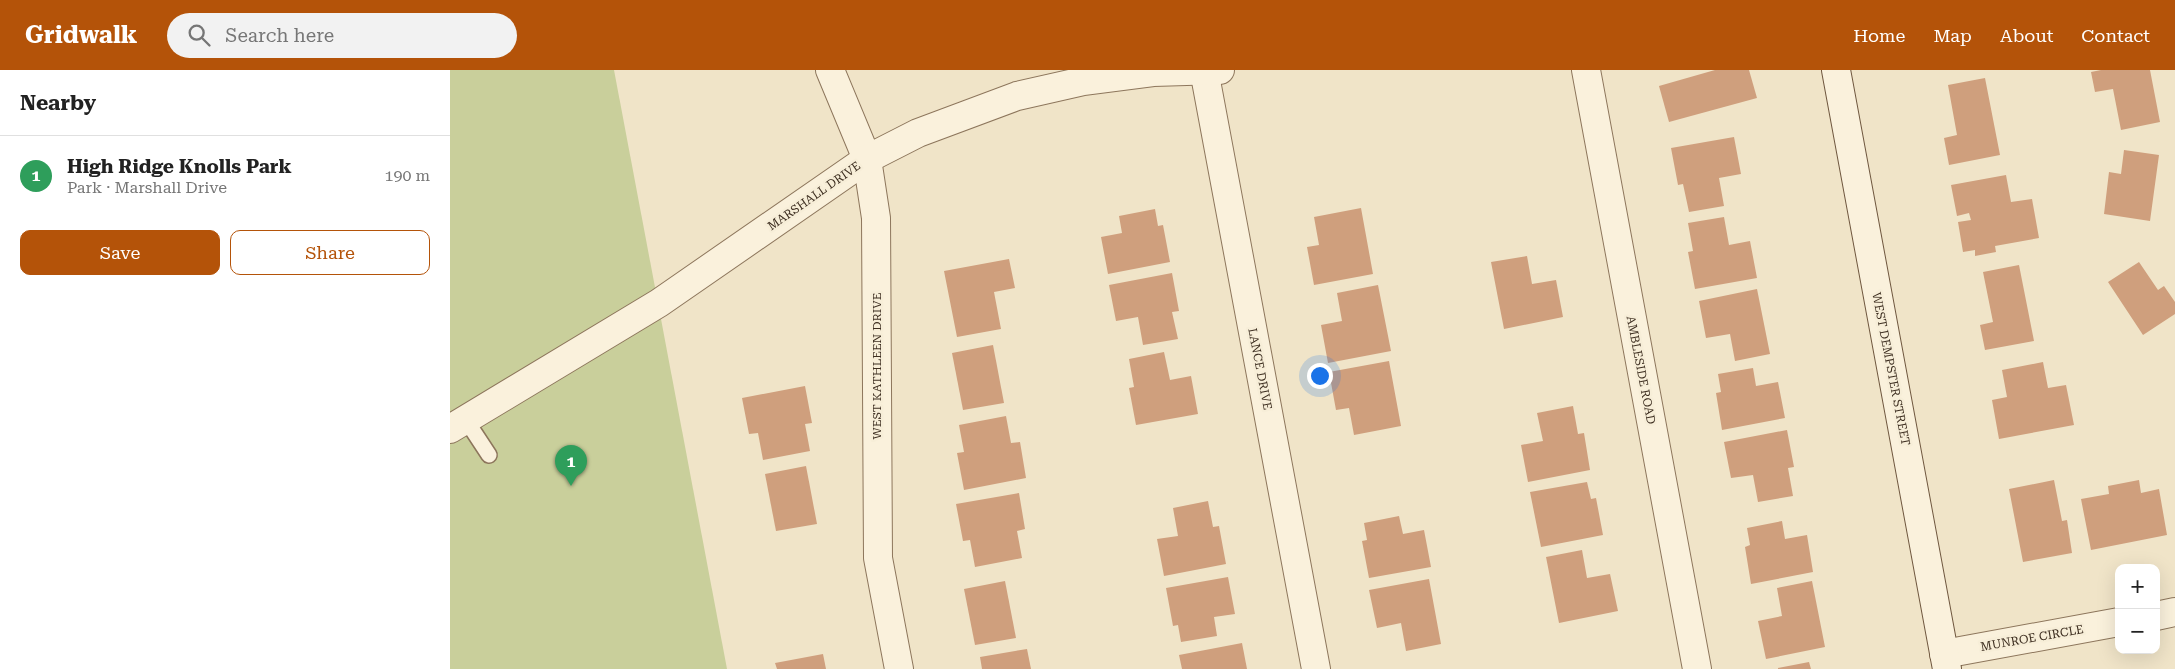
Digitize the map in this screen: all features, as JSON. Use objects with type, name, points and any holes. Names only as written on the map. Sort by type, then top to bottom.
[{"type":"street","name":"WEST KATHLEEN DRIVE","points":[[830,70],[867,159],[876,218],[878,558],[899,669]]},
{"type":"street","name":"LANCE DRIVE","points":[[1204,70],[1316,669]]},
{"type":"street","name":"MARSHALL DRIVE","points":[[458,425],[659,303],[867,159],[918,133],[1017,96],[1110,76],[1220,70]]},
{"type":"street","name":"AMBLESIDE ROAD","points":[[1586,70],[1697,669]]},
{"type":"street","name":"WEST DEMPSTER STREET","points":[[1836,70],[1946,662]]},
{"type":"street","points":[[2160,615],[2175,612]]},
{"type":"street","name":"MUNROE CIRCLE","points":[[1946,662],[2115,623]]},
{"type":"lane","points":[[458,425],[489,455]]},
{"type":"green space","points":[[450,70],[614,70],[727,669],[450,669]]},
{"type":"building","points":[[1715,70],[1749,70],[1757,98],[1669,122],[1659,86]]},
{"type":"building","points":[[2101,70],[2150,70],[2160,122],[2121,130],[2113,89],[2095,92],[2091,72]]},
{"type":"building","points":[[1985,78],[2000,155],[1949,165],[1944,138],[1957,135],[1948,85]]},
{"type":"building","points":[[1734,137],[1741,174],[1719,178],[1724,206],[1689,212],[1683,184],[1678,185],[1671,148]]},
{"type":"building","points":[[2124,150],[2159,155],[2150,221],[2104,214],[2109,172],[2121,174]]},
{"type":"building","points":[[2006,175],[2011,202],[2032,199],[2039,238],[1995,246],[1996,252],[1975,256],[1975,250],[1963,252],[1958,222],[1971,220],[1969,213],[1957,216],[1951,185]]},
{"type":"building","points":[[1361,208],[1373,274],[1314,285],[1307,247],[1319,245],[1314,217]]},
{"type":"building","points":[[1155,209],[1158,226],[1163,225],[1170,262],[1108,274],[1101,237],[1122,233],[1119,216]]},
{"type":"building","points":[[1724,217],[1729,245],[1750,241],[1757,278],[1695,289],[1688,252],[1693,251],[1688,223]]},
{"type":"building","points":[[1527,256],[1532,284],[1556,280],[1563,317],[1504,329],[1491,262]]},
{"type":"building","points":[[1009,259],[1015,288],[994,292],[1001,329],[957,337],[944,271]]},
{"type":"building","points":[[2139,262],[2158,290],[2164,286],[2175,302],[2175,314],[2143,335],[2108,282]]},
{"type":"building","points":[[2019,265],[2034,341],[1985,350],[1980,325],[1993,322],[1983,272]]},
{"type":"building","points":[[1172,273],[1179,311],[1172,312],[1178,339],[1143,345],[1138,317],[1116,321],[1109,285]]},
{"type":"building","points":[[1378,285],[1391,351],[1328,363],[1321,325],[1342,321],[1337,293]]},
{"type":"building","points":[[1757,289],[1770,354],[1735,361],[1730,334],[1706,338],[1699,301]]},
{"type":"building","points":[[993,345],[1004,403],[963,410],[952,353]]},
{"type":"building","points":[[1164,352],[1170,380],[1191,376],[1198,414],[1136,425],[1129,388],[1134,387],[1129,359]]},
{"type":"building","points":[[1389,361],[1401,426],[1354,435],[1349,408],[1336,410],[1329,372]]},
{"type":"building","points":[[2043,362],[2048,388],[2066,385],[2074,425],[1999,439],[1992,400],[2007,397],[2002,370]]},
{"type":"building","points":[[1753,368],[1756,386],[1778,382],[1785,418],[1722,430],[1716,393],[1721,392],[1718,374]]},
{"type":"building","points":[[805,386],[812,423],[805,424],[810,451],[763,460],[758,433],[749,434],[742,398]]},
{"type":"building","points":[[1573,406],[1578,434],[1584,433],[1590,470],[1528,482],[1521,445],[1543,441],[1537,413]]},
{"type":"building","points":[[1006,416],[1011,443],[1020,442],[1026,478],[964,490],[957,453],[964,452],[959,425]]},
{"type":"building","points":[[1787,430],[1794,467],[1788,468],[1793,496],[1758,502],[1753,475],[1731,478],[1724,442]]},
{"type":"building","points":[[806,466],[817,524],[776,531],[765,474]]},
{"type":"building","points":[[2054,480],[2062,521],[2067,520],[2072,553],[2023,562],[2009,489]]},
{"type":"building","points":[[2139,480],[2141,493],[2159,489],[2167,535],[2091,550],[2081,499],[2109,494],[2108,486]]},
{"type":"building","points":[[1587,482],[1591,499],[1596,498],[1603,535],[1541,547],[1530,492]]},
{"type":"building","points":[[1019,493],[1025,529],[1017,531],[1022,558],[975,567],[970,540],[963,541],[956,504]]},
{"type":"building","points":[[1208,501],[1213,527],[1219,526],[1226,564],[1164,576],[1157,539],[1178,536],[1173,508]]},
{"type":"building","points":[[1399,516],[1403,534],[1424,530],[1431,567],[1369,578],[1362,541],[1367,540],[1364,523]]},
{"type":"building","points":[[1782,521],[1785,539],[1807,535],[1813,572],[1751,584],[1745,547],[1750,545],[1747,528]]},
{"type":"building","points":[[1582,550],[1587,578],[1610,574],[1618,611],[1559,623],[1546,557]]},
{"type":"building","points":[[1228,577],[1235,614],[1214,617],[1217,636],[1181,642],[1178,625],[1173,626],[1166,588]]},
{"type":"building","points":[[1429,579],[1441,644],[1406,651],[1401,623],[1377,628],[1369,590]]},
{"type":"building","points":[[1005,581],[1016,638],[975,645],[964,589]]},
{"type":"building","points":[[1812,581],[1825,647],[1766,659],[1758,621],[1782,616],[1777,588]]},
{"type":"building","points":[[1242,643],[1247,669],[1182,669],[1179,655]]},
{"type":"building","points":[[1027,649],[1031,669],[982,669],[980,657]]},
{"type":"building","points":[[823,654],[826,669],[777,669],[775,663]]},
{"type":"building","points":[[1809,662],[1811,669],[1778,669],[1778,668]]},
{"type":"place","name":"High Ridge Knolls Park","points":[[571,486]]}]
